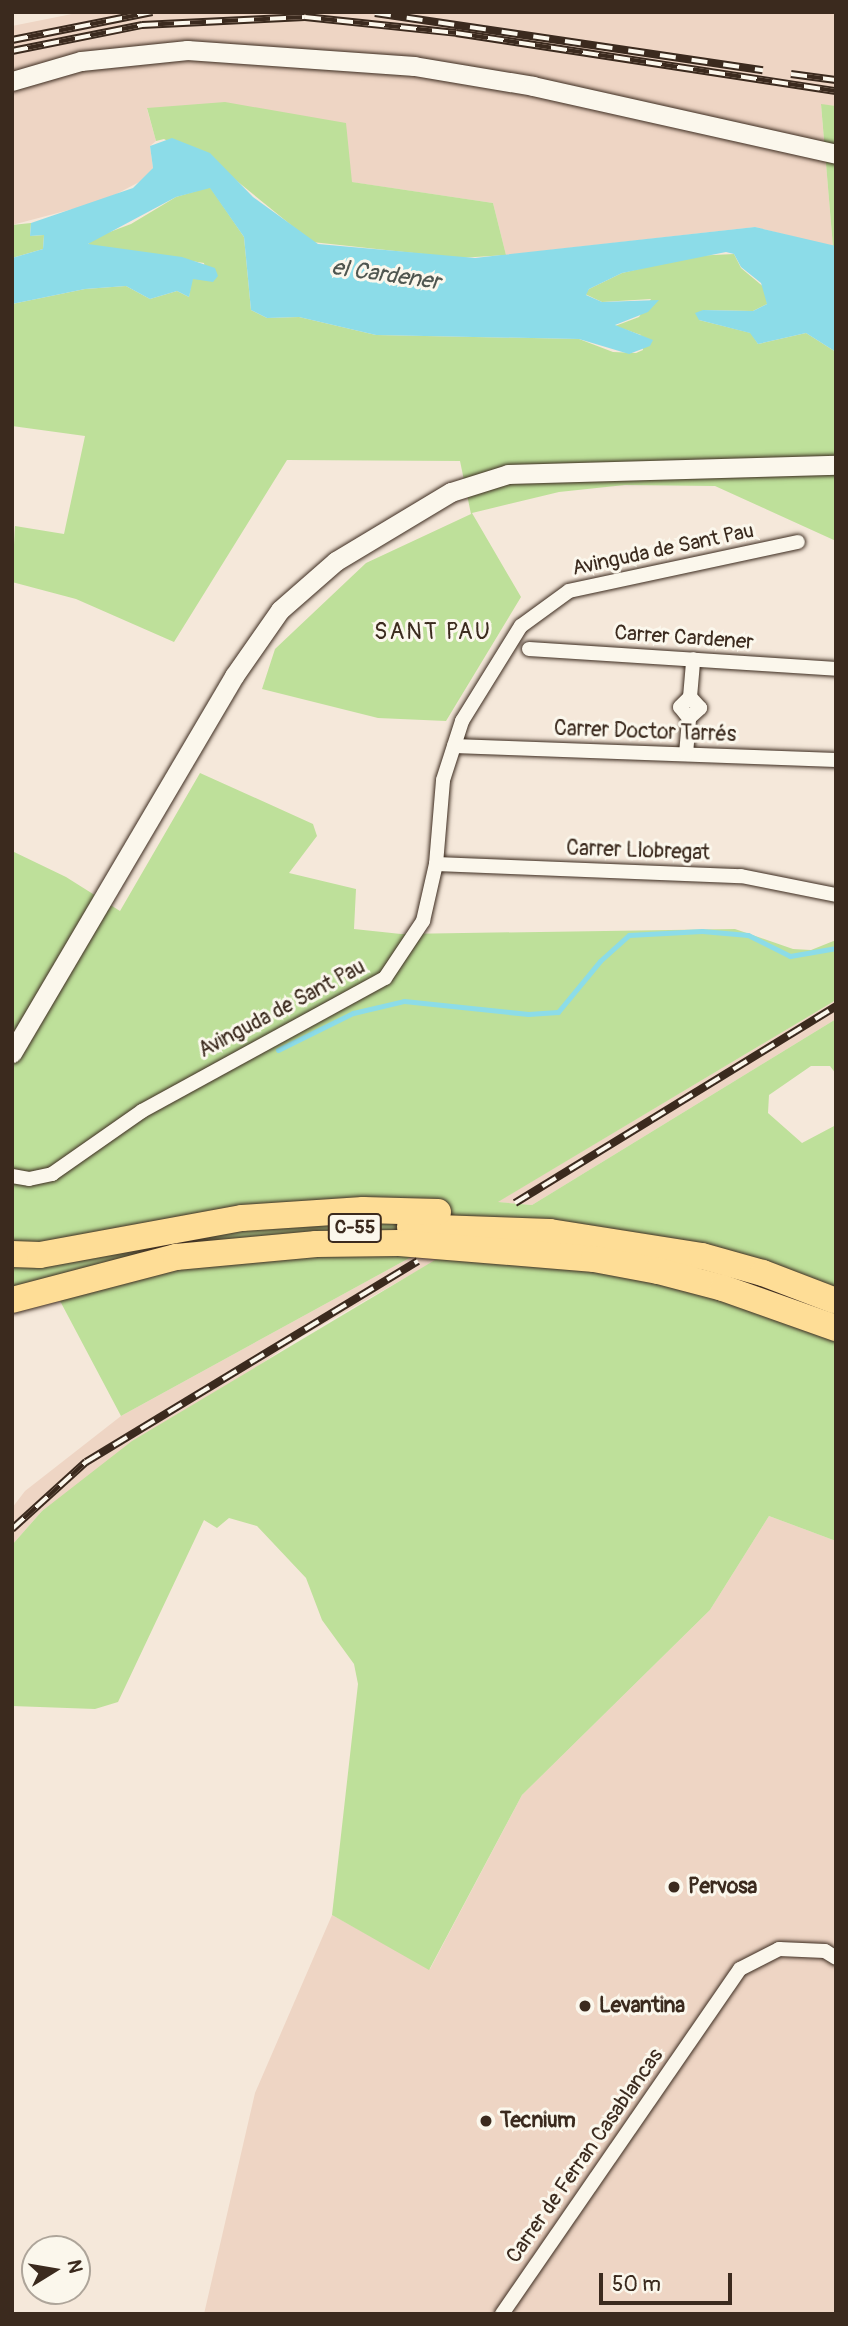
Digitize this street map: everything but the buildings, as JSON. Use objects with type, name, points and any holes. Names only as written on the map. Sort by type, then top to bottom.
[{"type":"highway","points":[[12,1254],[40,1255],[242,1217],[363,1210],[532,1219],[639,1237],[702,1256]]},
{"type":"highway","name":"C-55","points":[[12,1286],[175,1245],[309,1229],[500,1228],[702,1256],[763,1273],[836,1301]]},
{"type":"highway","name":"C-55","points":[[12,1300],[176,1257],[316,1244],[399,1243],[594,1259],[658,1271],[723,1288],[836,1328]]},
{"type":"main road","points":[[12,81],[81,61],[187,50],[401,65],[533,86],[836,154]]},
{"type":"main road","points":[[12,1054],[234,676],[280,610],[335,561],[451,492],[508,474],[836,465]]},
{"type":"main road","points":[[12,1031],[56,981]]},
{"type":"street","name":"Avinguda de Sant Pau","points":[[12,1176],[29,1179],[52,1174],[142,1111],[385,978],[423,921],[436,864],[443,780],[462,721],[521,626],[569,592],[798,541]]},
{"type":"street","name":"Carrer Cardener","points":[[529,649],[836,669]]},
{"type":"street","points":[[687,754],[689,718],[680,707],[690,697],[693,659]]},
{"type":"street","name":"Carrer Doctor Tarrés","points":[[454,746],[836,760]]},
{"type":"street","name":"Carrer Llobregat","points":[[436,864],[741,876],[836,895]]},
{"type":"street","name":"Carrer de Ferran Casablancas","points":[[502,2314],[740,1969],[779,1950],[825,1951],[836,1958]]},
{"type":"shaded area","points":[[82,12],[836,12],[836,106],[821,105],[833,247],[755,227],[506,255],[493,203],[351,182],[147,109],[156,141],[150,146],[153,168],[145,179],[103,201],[12,225],[12,26]]},
{"type":"shaded area","points":[[836,1000],[836,1019],[532,1205],[497,1202]]},
{"type":"shaded area","points":[[413,1256],[442,1257],[301,1337],[42,1511],[12,1545],[12,1508],[25,1491],[121,1416]]},
{"type":"shaded area","points":[[769,1516],[836,1541],[836,2314],[204,2314],[255,2093],[332,1915],[430,1969],[522,1795],[710,1610]]},
{"type":"green space","points":[[225,102],[346,123],[352,182],[493,203],[506,255],[460,258],[312,242],[232,177],[164,139],[156,141],[147,108]]},
{"type":"green space","points":[[821,104],[836,106],[836,246],[833,247]]},
{"type":"green space","points":[[210,187],[244,237],[251,310],[267,318],[299,317],[376,335],[579,339],[613,352],[636,353],[643,350],[641,335],[615,326],[639,317],[651,299],[602,302],[585,294],[589,289],[622,273],[693,256],[734,254],[741,268],[766,289],[767,304],[753,311],[703,310],[699,320],[751,333],[758,344],[806,333],[836,352],[836,541],[715,486],[625,485],[559,492],[472,513],[521,597],[446,721],[378,718],[262,689],[275,649],[366,563],[471,514],[460,461],[287,460],[174,642],[76,599],[12,582],[15,526],[64,534],[85,436],[12,426],[12,304],[85,289],[126,286],[150,299],[177,291],[189,297],[192,278],[206,279],[204,263],[88,245],[91,239],[131,224],[176,197]]},
{"type":"green space","points":[[31,223],[30,236],[44,235],[43,249],[12,258],[12,225]]},
{"type":"green space","points":[[200,773],[313,824],[317,836],[289,873],[356,889],[354,929],[401,934],[735,929],[793,949],[811,950],[836,940],[836,1000],[498,1202],[532,1205],[836,1019],[836,1074],[830,1066],[811,1066],[769,1095],[768,1113],[802,1143],[836,1125],[836,1541],[769,1516],[710,1610],[522,1795],[429,1970],[332,1915],[358,1684],[354,1664],[322,1620],[306,1578],[257,1526],[229,1518],[217,1528],[204,1520],[118,1702],[95,1709],[12,1706],[12,1545],[42,1511],[132,1441],[440,1257],[413,1256],[121,1416],[59,1299],[12,1313],[12,851],[66,877],[120,911]]},
{"type":"water","name":"el Cardener","points":[[172,138],[210,153],[253,197],[318,244],[475,258],[755,227],[836,246],[836,352],[806,333],[758,344],[750,333],[699,320],[695,313],[703,310],[753,311],[767,304],[761,283],[741,267],[734,254],[726,252],[622,273],[589,289],[586,295],[602,302],[659,300],[648,312],[615,325],[653,340],[650,346],[629,354],[579,339],[376,335],[299,317],[267,318],[251,310],[244,237],[210,188],[176,197],[88,244],[182,257],[215,268],[218,276],[213,282],[193,279],[189,297],[177,291],[150,299],[126,286],[85,289],[12,304],[12,258],[43,249],[44,235],[30,236],[31,223],[133,188],[153,168],[150,146]]},
{"type":"waterway","points":[[278,1050],[353,1013],[404,1001],[528,1014],[558,1012],[600,961],[629,935],[702,931],[748,935],[790,956],[836,948]]},
{"type":"railway","points":[[12,40],[152,12]]},
{"type":"railway","points":[[375,13],[763,70]]},
{"type":"railway","points":[[12,51],[142,25],[305,17],[456,33],[836,91]]},
{"type":"railway","points":[[791,74],[836,80]]},
{"type":"railway","points":[[515,1203],[836,1006]]},
{"type":"railway","points":[[12,1529],[86,1462],[418,1261]]},
{"type":"place","name":"Pervosa","points":[[674,1887]]},
{"type":"place","name":"Levantina","points":[[585,2006]]},
{"type":"place","name":"Tecnium","points":[[486,2121]]},
{"type":"district","name":"SANT PAU","points":[[433,632]]}]
